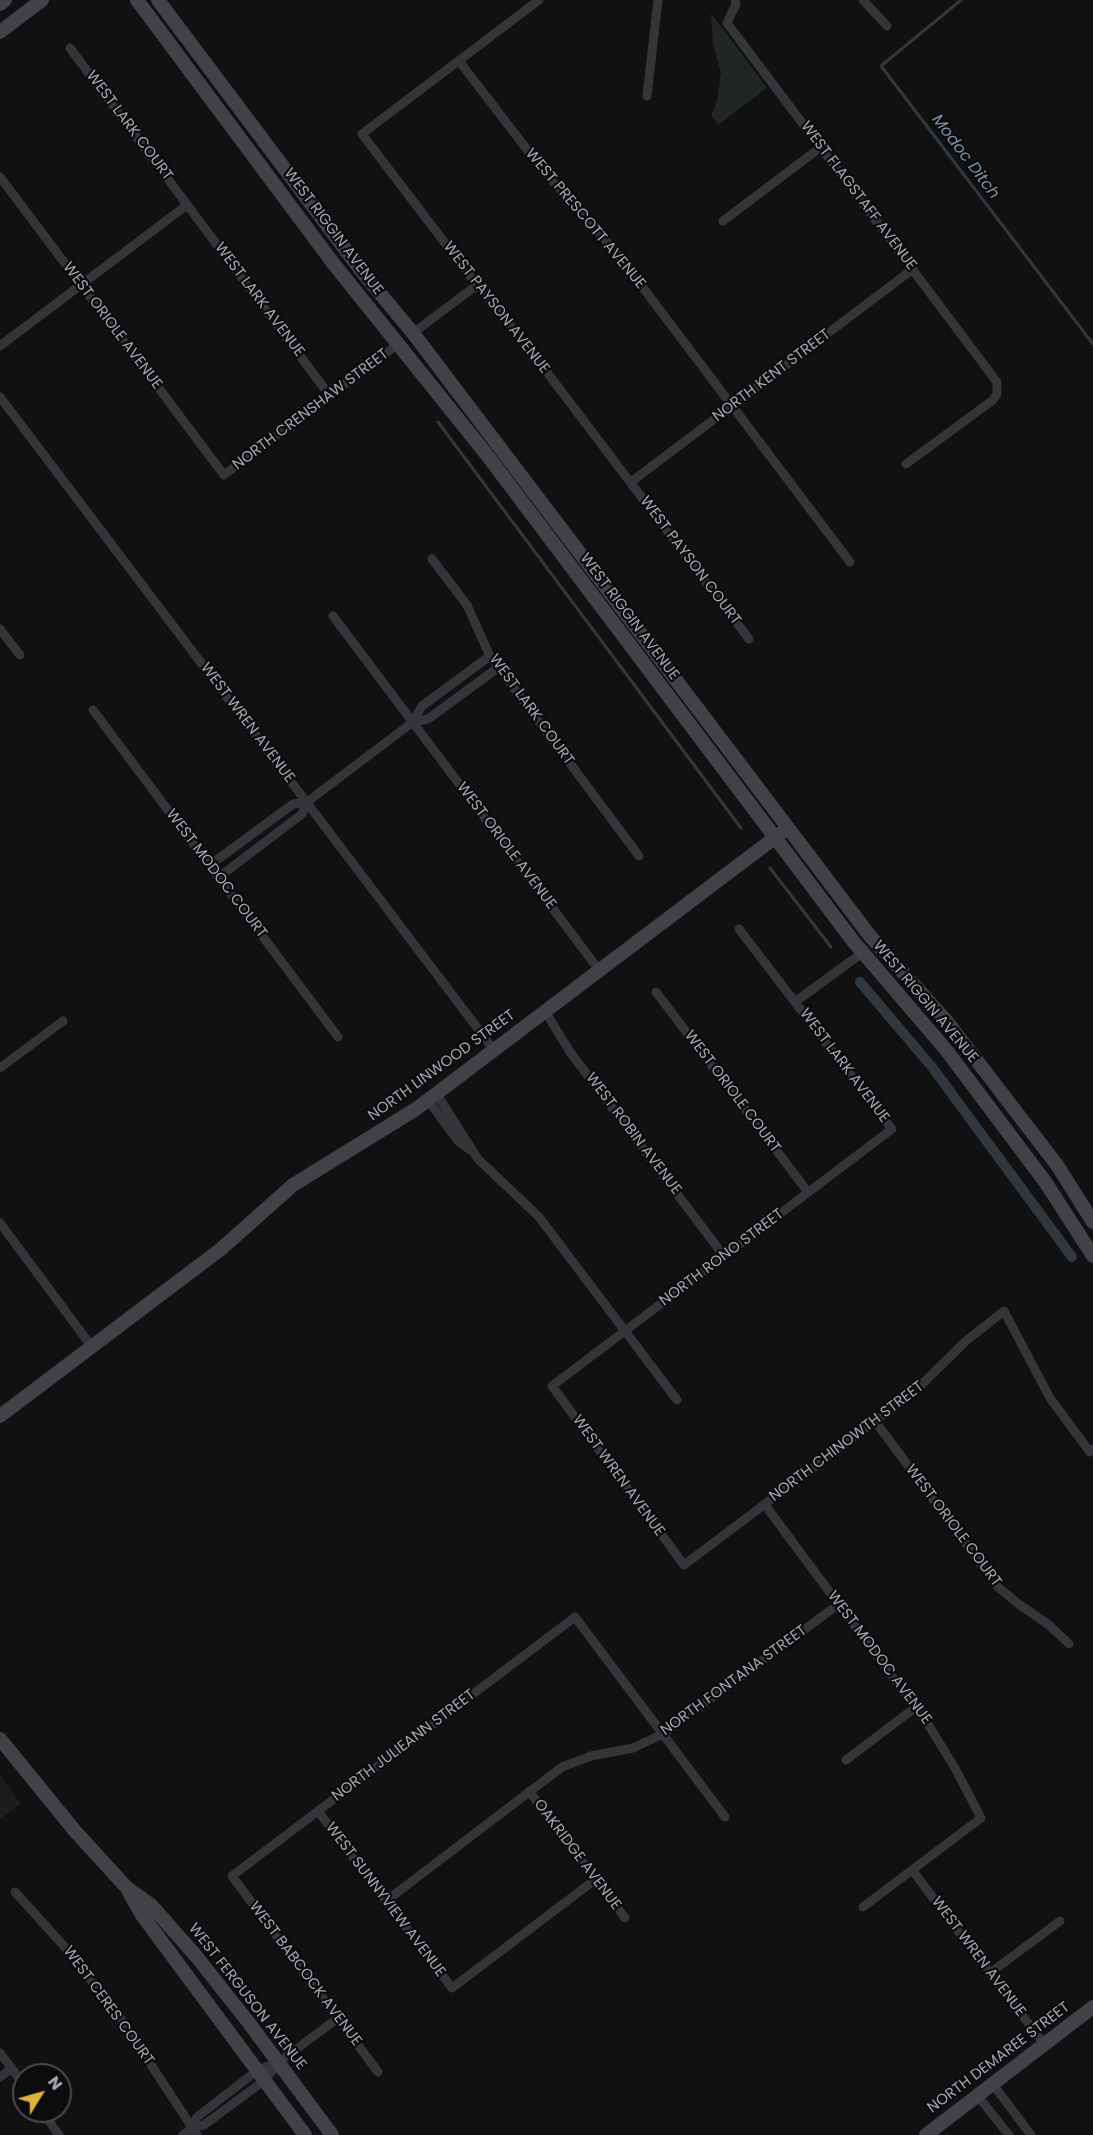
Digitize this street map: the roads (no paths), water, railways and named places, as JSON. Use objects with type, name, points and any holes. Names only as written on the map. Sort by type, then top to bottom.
[{"type":"main road","points":[[0,4],[5,0]]},
{"type":"main road","points":[[0,32],[42,0]]},
{"type":"main road","name":"WEST RIGGIN AVENUE","points":[[136,0],[314,237],[487,455],[862,953],[951,1057],[1046,1183],[1093,1256]]},
{"type":"main road","name":"WEST RIGGIN AVENUE","points":[[158,0],[363,273],[413,333],[870,936],[948,1023],[1057,1166],[1093,1222]]},
{"type":"main road","points":[[314,237],[336,253],[401,330],[408,334],[413,333]]},
{"type":"main road","points":[[398,344],[407,345],[416,350],[476,425],[490,434]]},
{"type":"main road","name":"NORTH LINWOOD STREET","points":[[0,1416],[221,1249],[293,1185],[387,1129],[788,827]]},
{"type":"main road","name":"WEST FERGUSON AVENUE","points":[[0,1739],[55,1808],[127,1888],[151,1905],[182,1940],[279,2062],[332,2135]]},
{"type":"main road","name":"WEST FERGUSON AVENUE","points":[[127,1888],[142,1915],[305,2135]]},
{"type":"main road","name":"NORTH DEMAREE STREET","points":[[926,2135],[1093,2007]]},
{"type":"street","points":[[459,61],[539,0]]},
{"type":"street","points":[[647,96],[658,0]]},
{"type":"street","points":[[864,0],[888,26]]},
{"type":"street","name":"WEST FLAGSTAFF AVENUE","points":[[739,1],[728,23],[994,377],[998,388],[993,400],[906,464]]},
{"type":"street","name":"WEST LARK COURT","points":[[70,48],[187,205]]},
{"type":"street","name":"WEST PAYSON AVENUE","points":[[459,61],[362,134],[631,482]]},
{"type":"street","name":"WEST PRESCOTT AVENUE","points":[[459,61],[542,169],[616,252],[850,562]]},
{"type":"street","points":[[723,221],[821,147]]},
{"type":"street","name":"WEST ORIOLE AVENUE","points":[[0,177],[224,475]]},
{"type":"street","points":[[0,346],[187,205]]},
{"type":"street","name":"WEST LARK AVENUE","points":[[187,205],[330,396]]},
{"type":"street","name":"NORTH KENT STREET","points":[[631,482],[913,268]]},
{"type":"street","points":[[413,333],[477,285]]},
{"type":"street","name":"NORTH CRENSHAW STREET","points":[[224,475],[398,344]]},
{"type":"street","name":"WEST WREN AVENUE","points":[[0,397],[494,1050]]},
{"type":"street","name":"WEST PAYSON COURT","points":[[631,482],[748,639]]},
{"type":"street","name":"WEST LARK COURT","points":[[432,559],[467,605],[490,656],[639,856]]},
{"type":"street","points":[[333,616],[413,723]]},
{"type":"street","points":[[0,629],[20,655]]},
{"type":"street","points":[[413,723],[422,706],[490,656]]},
{"type":"street","points":[[210,865],[293,804],[307,802],[413,723],[428,719],[499,667]]},
{"type":"street","name":"WEST MODOC COURT","points":[[93,710],[338,1037]]},
{"type":"street","name":"WEST ORIOLE AVENUE","points":[[413,723],[599,970]]},
{"type":"street","points":[[219,878],[302,814],[307,802]]},
{"type":"street","points":[[739,929],[795,1002],[862,953]]},
{"type":"street","name":"WEST ORIOLE COURT","points":[[656,992],[808,1192]]},
{"type":"street","name":"WEST LARK AVENUE","points":[[795,1002],[892,1129]]},
{"type":"street","name":"WEST ROBIN AVENUE","points":[[545,1011],[570,1052],[724,1256]]},
{"type":"street","points":[[0,1068],[63,1021]]},
{"type":"street","points":[[432,1096],[458,1141],[539,1217],[677,1400]]},
{"type":"street","name":"NORTH RONO STREET","points":[[552,1386],[892,1129]]},
{"type":"street","points":[[0,1223],[92,1347]]},
{"type":"street","name":"NORTH CHINOWTH STREET","points":[[684,1565],[922,1386],[960,1347],[1004,1311],[1020,1337],[1046,1392],[1092,1451]]},
{"type":"street","name":"WEST WREN AVENUE","points":[[552,1386],[684,1565]]},
{"type":"street","name":"WEST ORIOLE COURT","points":[[875,1421],[998,1587],[1049,1625],[1069,1644]]},
{"type":"street","name":"WEST MODOC AVENUE","points":[[765,1505],[916,1707],[955,1768],[981,1818],[912,1870]]},
{"type":"street","name":"NORTH FONTANA STREET","points":[[386,1901],[562,1767],[577,1760],[633,1748],[663,1734],[839,1604]]},
{"type":"street","name":"NORTH JULIEANN STREET","points":[[232,1876],[575,1617],[663,1734]]},
{"type":"street","points":[[846,1760],[916,1707]]},
{"type":"street","points":[[663,1734],[725,1817]]},
{"type":"street","name":"OAKRIDGE AVENUE","points":[[529,1791],[626,1918]]},
{"type":"street","name":"WEST SUNNYVIEW AVENUE","points":[[318,1811],[452,1988],[596,1879]]},
{"type":"street","points":[[863,1907],[912,1870]]},
{"type":"street","name":"WEST WREN AVENUE","points":[[912,1870],[1044,2044]]},
{"type":"street","name":"WEST BABCOCK AVENUE","points":[[232,1876],[378,2072]]},
{"type":"street","name":"WEST CERES COURT","points":[[15,1892],[63,1945],[119,2016],[195,2131]]},
{"type":"street","points":[[990,1973],[1060,1921]]},
{"type":"street","points":[[183,2135],[195,2131],[197,2117],[262,2075],[338,2018]]},
{"type":"street","points":[[0,2053],[12,2068],[0,2077]]},
{"type":"street","points":[[992,2084],[1031,2135]]},
{"type":"street","points":[[977,2095],[1009,2135]]},
{"type":"waterway","name":"Modoc Ditch","points":[[961,0],[881,66],[1093,344]]},
{"type":"waterway","points":[[438,422],[741,828]]},
{"type":"waterway","points":[[770,868],[831,947]]},
{"type":"waterway","points":[[860,982],[932,1067],[1072,1257]]}]
